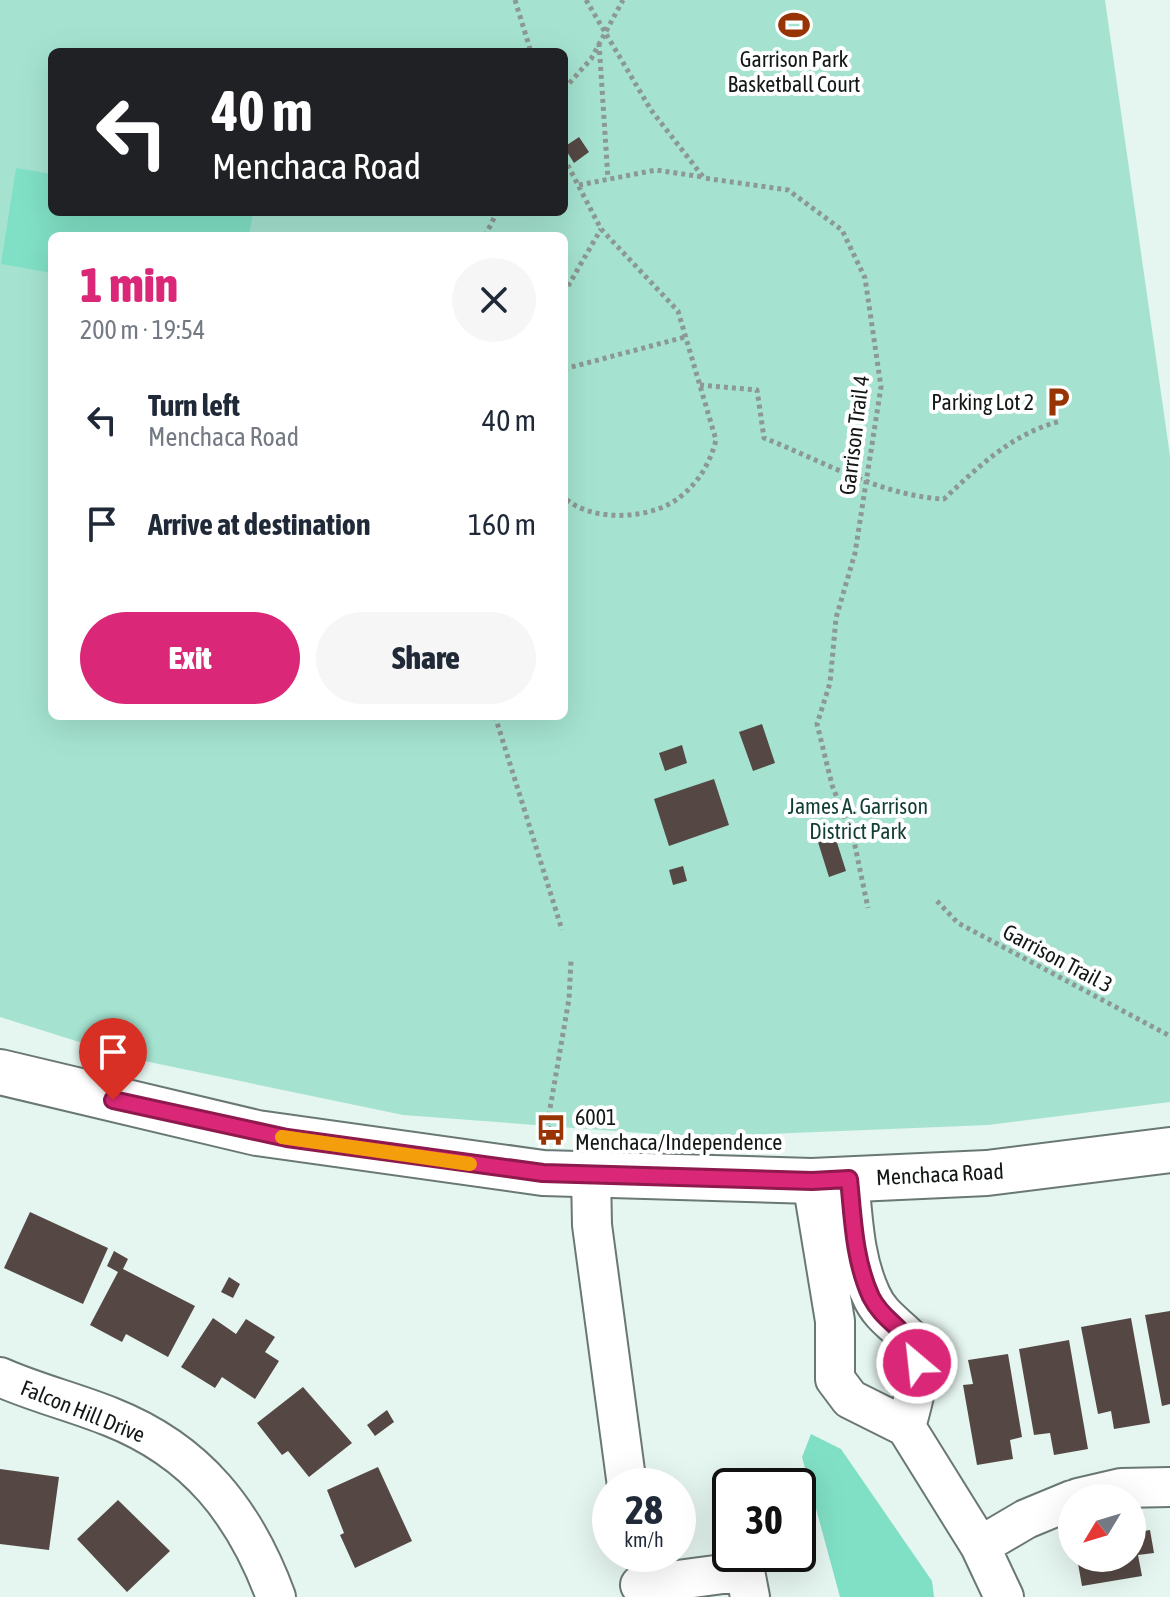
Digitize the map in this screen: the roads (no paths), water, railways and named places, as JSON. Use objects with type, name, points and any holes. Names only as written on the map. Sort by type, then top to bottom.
[{"type":"main road","name":"Menchaca Road","points":[[0,1072],[169,1114],[272,1135],[543,1173],[830,1180],[987,1173],[1170,1150]]},
{"type":"street","points":[[591,1175],[592,1225],[625,1468]]},
{"type":"street","points":[[830,1180],[835,1379],[850,1399],[906,1427],[980,1546],[1004,1597]]},
{"type":"street","points":[[830,1180],[871,1295],[881,1312],[912,1343],[917,1363],[915,1389],[906,1427]]},
{"type":"street","name":"Falcon Hill Drive","points":[[0,1377],[112,1417],[167,1447],[228,1501],[247,1529],[276,1597]]},
{"type":"street","points":[[1146,1487],[1170,1487]]},
{"type":"street","points":[[980,1546],[1026,1519],[1058,1506]]},
{"type":"street","points":[[639,1579],[745,1571],[750,1597]]},
{"type":"place","name":"Garrison Park Basketball Court","points":[[794,25]]},
{"type":"place","name":"Parking Lot 2","points":[[1058,402]]},
{"type":"place","name":"6001 Menchaca/Independence","points":[[551,1130]]},
{"type":"park label","name":"James A. Garrison District Park","points":[[858,818]]}]
